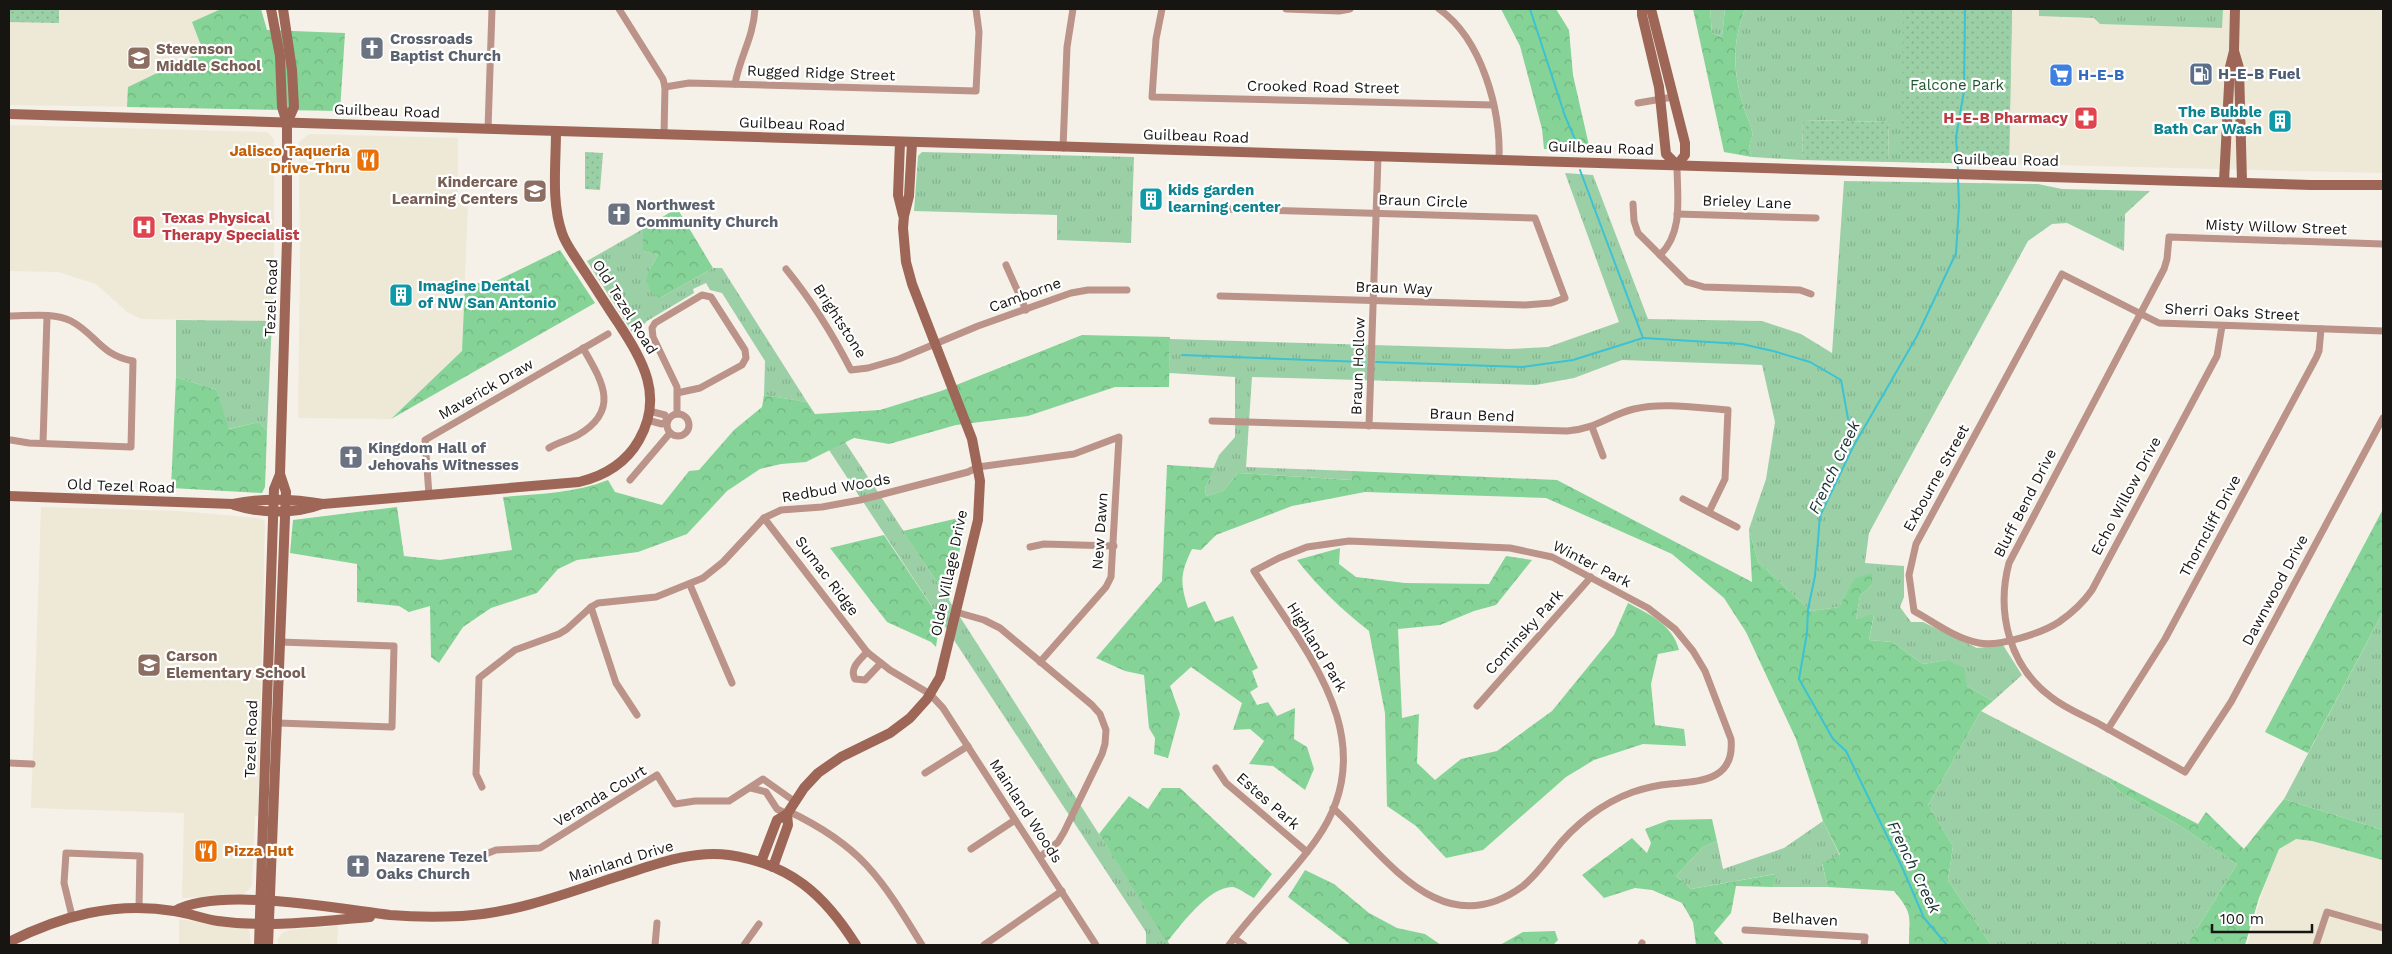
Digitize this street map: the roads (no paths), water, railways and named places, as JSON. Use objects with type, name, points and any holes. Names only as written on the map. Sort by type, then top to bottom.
[{"type":"main road","name":"Tezel Road","points":[[259,945],[264,923],[265,901],[274,489],[280,474],[287,247],[287,123],[282,107],[280,56],[271,9]]},
{"type":"main road","name":"Tezel Road","points":[[283,9],[289,38],[294,107],[287,123]]},
{"type":"main road","points":[[1642,9],[1661,99],[1666,154],[1677,165],[1685,155],[1685,149],[1651,9]]},
{"type":"main road","points":[[2224,181],[2230,67],[2234,51],[2235,9]]},
{"type":"main road","points":[[2234,51],[2239,68],[2242,182]]},
{"type":"main road","name":"Guilbeau Road","points":[[9,114],[1064,148],[2311,185],[2383,185]]},
{"type":"main road","name":"Old Tezel Road","points":[[9,496],[233,504],[250,500],[274,506],[285,506],[305,501],[323,504],[579,482],[596,477],[612,469],[625,458],[641,436],[648,415],[649,384],[641,359],[562,234],[557,202],[556,131]]},
{"type":"main road","name":"Olde Village Drive","points":[[900,142],[898,195],[904,216]]},
{"type":"main road","name":"Olde Village Drive","points":[[761,862],[776,820],[787,812],[818,773],[841,757],[901,726],[919,709],[930,694],[945,663],[978,520],[980,500],[978,467],[972,439],[909,275],[904,245],[904,216],[909,196],[912,143]]},
{"type":"main road","name":"Tezel Road","points":[[265,901],[278,723],[286,490],[280,474]]},
{"type":"main road","name":"Olde Village Drive","points":[[773,867],[788,825],[787,812]]},
{"type":"main road","name":"Mainland Drive","points":[[9,942],[37,928],[72,916],[114,908],[174,911],[218,921],[264,923],[305,923],[393,915],[462,916],[513,909],[666,861],[694,855],[728,855],[761,862],[798,880],[814,892],[836,915],[856,945]]},
{"type":"main road","name":"Mainland Drive","points":[[174,911],[185,904],[211,901],[265,901],[306,903],[393,915]]},
{"type":"main road","name":"Tezel Road","points":[[264,923],[268,945]]},
{"type":"street","points":[[488,129],[492,9]]},
{"type":"street","points":[[618,9],[658,70],[665,87],[664,135]]},
{"type":"street","points":[[735,84],[737,73],[752,36],[755,9]]},
{"type":"street","name":"Rugged Ridge Street","points":[[665,87],[681,83],[976,91],[979,32],[976,9]]},
{"type":"street","points":[[1064,148],[1067,47],[1073,9]]},
{"type":"street","name":"Crooked Road Street","points":[[1162,9],[1156,39],[1152,97],[1493,106]]},
{"type":"street","points":[[1286,9],[1339,11],[1350,9]]},
{"type":"street","points":[[1439,9],[1462,28],[1473,45],[1499,130],[1499,160]]},
{"type":"street","points":[[1638,103],[1673,97]]},
{"type":"street","name":"Braun Hollow","points":[[1369,426],[1378,156]]},
{"type":"street","points":[[1660,256],[1671,242],[1675,232],[1677,165]]},
{"type":"street","points":[[1634,204],[1636,228],[1660,256],[1687,282],[1697,286],[1800,290],[1812,294]]},
{"type":"street","name":"Braun Circle","points":[[1224,209],[1535,218],[1565,298]]},
{"type":"street","name":"Brieley Lane","points":[[1677,214],[1816,218]]},
{"type":"street","name":"Misty Willow Street","points":[[2169,237],[2383,244]]},
{"type":"street","name":"Bluff Bend Drive","points":[[2169,237],[2164,269],[2013,552],[2006,575],[2003,598],[2010,640],[2024,670],[2040,688],[2052,698],[2185,772]]},
{"type":"street","points":[[1006,265],[1026,310]]},
{"type":"street","name":"Brightstone","points":[[786,269],[810,298],[832,333],[851,370],[868,368],[936,345]]},
{"type":"street","name":"Sherri Oaks Street","points":[[2062,274],[2139,315],[2160,323],[2383,331]]},
{"type":"street","name":"Exbourne Street","points":[[2010,640],[1990,644],[1972,642],[1914,611],[1909,575],[1910,564],[1921,533],[2062,274]]},
{"type":"street","name":"Camborne","points":[[936,345],[978,326],[1080,291],[1127,290]]},
{"type":"street","points":[[677,393],[700,388],[742,365],[746,358],[745,350],[711,297],[702,296],[656,323],[652,328],[653,337],[670,370],[677,393],[677,414]]},
{"type":"street","name":"Braun Way","points":[[1220,296],[1534,305],[1565,298]]},
{"type":"street","points":[[9,316],[59,317],[71,321],[108,352],[134,361],[131,446],[11,440]]},
{"type":"street","points":[[43,443],[47,317]]},
{"type":"street","name":"Echo Willow Drive","points":[[2010,640],[2058,622],[2081,604],[2092,590],[2217,356],[2222,326]]},
{"type":"street","name":"Thorncliff Drive","points":[[2108,729],[2165,639],[2316,358],[2321,329]]},
{"type":"street","name":"Maverick Draw","points":[[429,494],[425,440],[608,334]]},
{"type":"street","points":[[549,448],[586,430],[600,414],[603,406],[604,386],[583,348]]},
{"type":"street","name":"Braun Bend","points":[[1212,420],[1568,431],[1592,427],[1621,413],[1644,407],[1728,410],[1725,479],[1709,512]]},
{"type":"street","points":[[648,415],[665,415],[667,429],[675,436],[682,436],[689,428],[686,417],[677,414],[672,416],[667,422]]},
{"type":"street","name":"Dawnwood Drive","points":[[2185,772],[2230,702],[2383,418]]},
{"type":"street","points":[[1592,427],[1603,456]]},
{"type":"street","points":[[630,480],[670,433]]},
{"type":"street","name":"Redbud Woods","points":[[482,786],[476,774],[479,678],[515,650],[559,634],[567,629],[591,607],[606,601],[656,597],[690,585],[703,578],[723,562],[764,518],[781,510],[822,507],[894,493],[968,472],[978,467],[1074,454],[1119,437]]},
{"type":"street","name":"New Dawn","points":[[1040,662],[1109,582],[1113,568],[1119,437]]},
{"type":"street","points":[[1683,498],[1737,527]]},
{"type":"street","name":"Sumac Ridge","points":[[764,518],[868,652],[881,663],[930,694]]},
{"type":"street","name":"Winter Park","points":[[1254,571],[1279,558],[1307,547],[1349,541],[1510,548],[1528,550],[1552,558],[1591,577],[1655,613],[1674,629],[1693,652],[1705,671],[1730,733],[1732,749],[1727,762],[1713,777],[1707,780],[1654,786],[1614,800],[1579,825],[1532,879],[1519,889],[1493,900],[1475,904],[1440,900],[1415,887],[1333,808]]},
{"type":"street","points":[[1030,547],[1044,544],[1114,546]]},
{"type":"street","name":"Highland Park","points":[[1228,945],[1307,852],[1321,832],[1333,808],[1341,782],[1344,747],[1335,705],[1319,672],[1254,571]]},
{"type":"street","name":"Cominsky Park","points":[[1477,706],[1591,577]]},
{"type":"street","points":[[690,585],[732,683]]},
{"type":"street","points":[[591,607],[616,683],[637,715]]},
{"type":"street","points":[[956,612],[992,623],[1100,714],[1106,730],[1102,754],[1062,836],[1040,857]]},
{"type":"street","points":[[278,723],[392,727],[394,646],[280,642]]},
{"type":"street","points":[[868,652],[854,669],[855,679],[866,680],[881,663]]},
{"type":"street","name":"Mainland Woods","points":[[930,694],[943,708],[1096,945]]},
{"type":"street","points":[[924,773],[968,746]]},
{"type":"street","points":[[9,763],[32,764]]},
{"type":"street","name":"Estes Park","points":[[1216,768],[1226,784],[1307,852]]},
{"type":"street","name":"Veranda Court","points":[[478,857],[496,850],[540,848],[657,775],[675,804],[695,801],[729,801],[763,779],[794,801]]},
{"type":"street","points":[[751,788],[766,792],[777,809],[824,829],[864,860],[891,895],[922,945]]},
{"type":"street","points":[[971,848],[1015,820]]},
{"type":"street","points":[[72,916],[64,883],[66,853],[140,856],[139,908]]},
{"type":"street","points":[[984,945],[1062,891]]},
{"type":"street","points":[[2316,945],[2327,912],[2383,928]]},
{"type":"street","points":[[655,945],[657,923]]},
{"type":"street","points":[[744,945],[759,924]]},
{"type":"street","name":"Belhaven","points":[[1745,930],[1865,936],[1864,945]]},
{"type":"street","points":[[1234,938],[1244,945]]},
{"type":"waterway","points":[[1530,9],[1565,116],[1581,153]]},
{"type":"waterway","name":"French Creek","points":[[1958,171],[1956,137],[1964,91],[1965,9]]},
{"type":"waterway","points":[[1580,170],[1643,338]]},
{"type":"waterway","name":"French Creek","points":[[1947,945],[1924,918],[1902,867],[1846,751],[1833,739],[1799,679],[1807,633],[1808,609],[1815,576],[1820,516],[1853,447],[1917,336],[1956,253],[1959,206],[1958,178]]},
{"type":"waterway","points":[[1376,362],[1523,367],[1573,360],[1643,338],[1742,344],[1810,362],[1841,380],[1853,446]]},
{"type":"waterway","points":[[1182,355],[1364,362]]},
{"type":"place","name":"Crossroads Baptist Church","points":[[372,48]]},
{"type":"place","name":"Stevenson Middle School","points":[[139,58]]},
{"type":"place","name":"H-E-B Fuel","points":[[2201,74]]},
{"type":"place","name":"H-E-B","points":[[2061,75]]},
{"type":"place","name":"H-E-B Pharmacy","points":[[2086,118]]},
{"type":"place","name":"The Bubble Bath Car Wash","points":[[2280,121]]},
{"type":"place","name":"Jalisco Taqueria Drive-Thru","points":[[368,160]]},
{"type":"place","name":"Kindercare Learning Centers","points":[[535,191]]},
{"type":"place","name":"kids garden learning center","points":[[1151,199]]},
{"type":"place","name":"Northwest Community Church","points":[[619,214]]},
{"type":"place","name":"Texas Physical Therapy Specialist","points":[[144,227]]},
{"type":"place","name":"Imagine Dental of NW San Antonio","points":[[401,295]]},
{"type":"place","name":"Kingdom Hall of Jehovahs Witnesses","points":[[351,457]]},
{"type":"place","name":"Carson Elementary School","points":[[149,665]]},
{"type":"place","name":"Pizza Hut","points":[[206,851]]},
{"type":"place","name":"Nazarene Tezel Oaks Church","points":[[358,866]]},
{"type":"park label","name":"Falcone Park","points":[[1957,85]]}]
